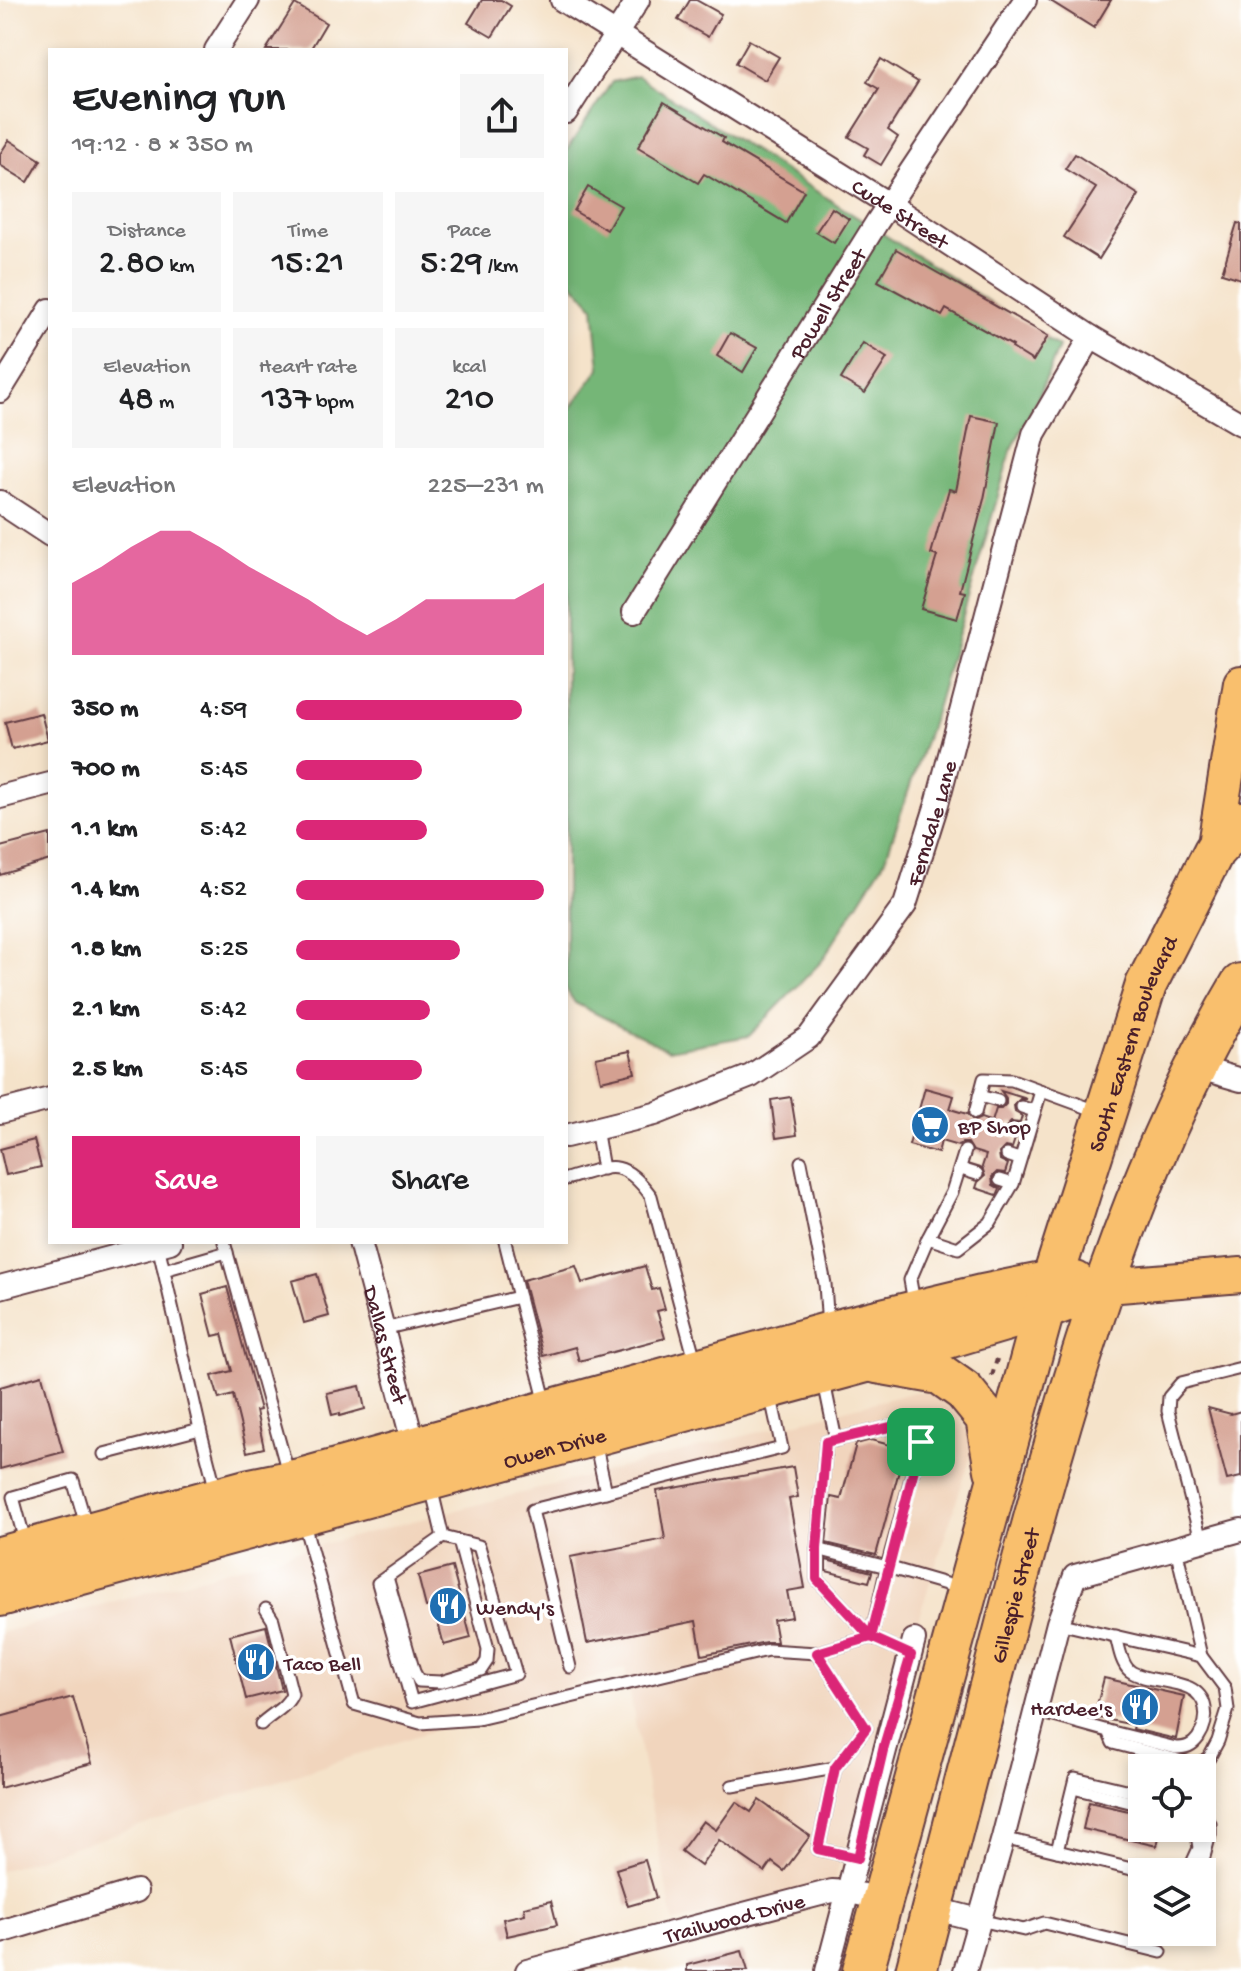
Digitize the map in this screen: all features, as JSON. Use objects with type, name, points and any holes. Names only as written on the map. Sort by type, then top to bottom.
[{"type":"highway","name":"South Eastern Boulevard","points":[[1049,1295],[1146,985],[1214,851],[1241,822]]},
{"type":"highway","points":[[1107,1286],[1147,1175],[1178,1102],[1237,987]]},
{"type":"highway","name":"Owen Drive","points":[[422,1464],[547,1409],[828,1332],[916,1310],[1107,1286]]},
{"type":"highway","name":"Gillespie Street","points":[[916,1971],[975,1736],[1053,1450],[1107,1286]]},
{"type":"highway","points":[[863,1971],[866,1895],[967,1590],[1049,1295]]},
{"type":"highway","name":"Owen Drive","points":[[0,1596],[141,1558],[296,1498],[422,1464],[593,1437],[870,1361],[1049,1295]]},
{"type":"highway","points":[[870,1361],[940,1374],[964,1391],[986,1418],[996,1481]]},
{"type":"highway","points":[[141,1558],[147,1543],[155,1536],[409,1469],[416,1461],[422,1464]]},
{"type":"highway","name":"Owen Drive","points":[[9,1557],[218,1498],[296,1498]]},
{"type":"main road","points":[[1214,851],[1241,683]]},
{"type":"main road","name":"Owen Drive","points":[[1107,1286],[1241,1275]]},
{"type":"street","points":[[217,48],[248,0]]},
{"type":"street","name":"Cude Street","points":[[562,0],[890,205],[1091,337],[1241,424]]},
{"type":"street","points":[[568,109],[638,0]]},
{"type":"street","name":"Powell Street","points":[[634,612],[877,222],[1025,0]]},
{"type":"street","points":[[0,391],[48,313]]},
{"type":"street","name":"Ferndale Lane","points":[[568,1135],[655,1114],[751,1076],[809,1037],[905,905],[937,804],[1034,434],[1091,337]]},
{"type":"street","points":[[0,502],[48,534]]},
{"type":"street","points":[[0,797],[48,785]]},
{"type":"street","points":[[1196,1067],[1241,1080]]},
{"type":"street","points":[[0,1112],[48,1100]]},
{"type":"street","points":[[0,1287],[164,1244]]},
{"type":"street","name":"Dallas Street","points":[[361,1244],[422,1464]]},
{"type":"street","points":[[965,1971],[1058,1623],[1075,1576],[1241,1530]]},
{"type":"street","points":[[827,1971],[866,1895],[858,1858],[884,1746],[912,1648]]},
{"type":"street","points":[[0,1932],[136,1891]]},
{"type":"street","name":"Trailwood Drive","points":[[527,1971],[832,1891],[866,1895]]},
{"type":"street","points":[[932,1908],[979,1920]]},
{"type":"lane","points":[[975,1113],[984,1079],[1012,1080],[1105,1114]]},
{"type":"lane","points":[[928,1238],[958,1248],[990,1223],[1013,1184],[1013,1157],[1027,1134],[1028,1109],[1041,1091]]},
{"type":"lane","points":[[979,1096],[998,1101]]},
{"type":"lane","points":[[596,1128],[603,1169]]},
{"type":"lane","points":[[1014,1130],[1027,1134]]},
{"type":"lane","points":[[916,1310],[910,1280],[961,1169],[965,1151]]},
{"type":"lane","points":[[801,1162],[825,1284],[828,1332]]},
{"type":"lane","points":[[568,1178],[603,1169],[623,1168],[639,1180],[651,1196],[697,1368]]},
{"type":"lane","points":[[961,1169],[977,1174]]},
{"type":"lane","points":[[1000,1180],[1013,1184]]},
{"type":"lane","points":[[164,1244],[164,1270],[218,1498]]},
{"type":"lane","points":[[506,1244],[547,1409]]},
{"type":"lane","points":[[164,1270],[226,1247],[354,1704],[420,1723],[478,1719],[768,1650],[817,1653],[871,1637],[912,1648]]},
{"type":"lane","points":[[383,1329],[519,1297]]},
{"type":"lane","points":[[1201,1540],[1168,1411],[1169,1397],[1181,1383],[1241,1368]]},
{"type":"lane","points":[[822,1374],[836,1440]]},
{"type":"lane","points":[[570,1667],[532,1510],[782,1448],[769,1389]]},
{"type":"lane","points":[[907,1423],[916,1429],[921,1442],[871,1637],[817,1579],[826,1442],[907,1423]]},
{"type":"lane","points":[[104,1454],[200,1429]]},
{"type":"lane","points":[[593,1437],[606,1492]]},
{"type":"lane","points":[[422,1464],[443,1537]]},
{"type":"lane","points":[[9,1557],[13,1497],[73,1480],[88,1533]]},
{"type":"lane","points":[[406,1719],[412,1702],[378,1583],[443,1537],[479,1546],[516,1674],[412,1702]]},
{"type":"lane","points":[[387,1577],[419,1681],[441,1682],[481,1670],[487,1661],[488,1649],[459,1541]]},
{"type":"lane","points":[[1108,1731],[1113,1743],[1197,1765],[1209,1758],[1218,1741],[1228,1709],[1225,1688],[1201,1656],[1176,1548]]},
{"type":"lane","points":[[817,1549],[967,1590]]},
{"type":"lane","points":[[261,1724],[272,1712],[289,1702],[292,1694],[273,1620],[266,1609]]},
{"type":"lane","points":[[1058,1623],[1201,1656]]},
{"type":"lane","points":[[1036,1711],[1176,1748],[1187,1748],[1196,1741],[1204,1727],[1206,1710],[1201,1696],[1186,1687],[1133,1673],[1126,1667],[1116,1636]]},
{"type":"lane","points":[[817,1653],[866,1728],[835,1768],[818,1849],[858,1858]]},
{"type":"lane","points":[[732,1786],[835,1768]]},
{"type":"lane","points":[[1057,1851],[1075,1778],[1128,1791]]},
{"type":"lane","points":[[1073,1788],[1128,1802]]},
{"type":"lane","points":[[1003,1838],[1128,1868]]},
{"type":"lane","points":[[979,1920],[1024,1930],[1044,1923],[1161,1952]]},
{"type":"shaded area","points":[[915,1392],[939,1393],[959,1411],[974,1446],[834,1881],[673,1923],[625,1668],[0,1871],[0,1633],[293,1552]]},
{"type":"green space","points":[[637,76],[1059,347],[1011,451],[936,709],[885,860],[822,961],[749,1036],[668,1050],[575,1003],[568,992],[568,412],[600,368],[594,307],[568,277],[568,148],[612,82]]},
{"type":"building","points":[[482,0],[501,0],[511,6],[492,37],[468,23]]},
{"type":"building","points":[[690,0],[696,0],[721,14],[708,37],[678,20]]},
{"type":"building","points":[[1049,0],[1111,0],[1094,28]]},
{"type":"building","points":[[295,4],[326,23],[311,48],[267,48]]},
{"type":"building","points":[[749,40],[779,57],[765,80],[736,63]]},
{"type":"building","points":[[881,59],[918,82],[888,130],[898,137],[881,165],[864,155],[868,148],[849,137],[879,89],[867,82]]},
{"type":"building","points":[[664,102],[724,138],[722,142],[804,191],[786,223],[704,174],[698,183],[638,147]]},
{"type":"building","points":[[9,140],[41,160],[28,182],[0,165],[0,154]]},
{"type":"building","points":[[1075,154],[1139,195],[1099,259],[1064,237],[1096,188],[1065,169]]},
{"type":"building","points":[[588,187],[621,206],[607,230],[574,211]]},
{"type":"building","points":[[832,208],[849,219],[834,243],[816,232]]},
{"type":"building","points":[[1237,223],[1241,224],[1241,279],[1222,273]]},
{"type":"building","points":[[896,249],[1048,336],[1033,361],[1013,346],[946,309],[942,316],[878,281]]},
{"type":"building","points":[[730,333],[757,348],[743,372],[717,356]]},
{"type":"building","points":[[863,343],[887,358],[865,393],[841,379]]},
{"type":"building","points":[[971,416],[999,422],[984,499],[960,591],[965,592],[957,619],[921,609],[937,556],[931,554],[949,489],[956,491]]},
{"type":"building","points":[[41,713],[48,740],[12,749],[5,722]]},
{"type":"building","points":[[48,835],[48,861],[0,875],[0,847]]},
{"type":"building","points":[[630,1051],[635,1073],[601,1081],[596,1058]]},
{"type":"building","points":[[925,1088],[954,1096],[950,1109],[967,1114],[974,1121],[981,1118],[992,1122],[996,1109],[1006,1104],[1001,1091],[1027,1099],[1020,1099],[1014,1105],[1015,1112],[1022,1116],[1020,1123],[1011,1122],[1006,1127],[1007,1135],[1015,1139],[1012,1148],[1005,1147],[999,1153],[1000,1160],[1008,1164],[1005,1173],[997,1172],[992,1177],[993,1185],[1000,1189],[997,1195],[976,1188],[985,1176],[982,1167],[986,1155],[973,1151],[968,1143],[958,1146],[941,1141],[938,1153],[909,1145]]},
{"type":"building","points":[[791,1097],[797,1135],[776,1138],[771,1100]]},
{"type":"building","points":[[34,1140],[41,1167],[6,1175],[0,1149]]},
{"type":"building","points":[[576,1266],[582,1283],[645,1266],[652,1290],[659,1288],[665,1309],[657,1311],[665,1338],[579,1361],[575,1347],[543,1356],[523,1280]]},
{"type":"building","points":[[317,1274],[329,1316],[304,1323],[292,1281]]},
{"type":"building","points":[[227,1287],[260,1410],[256,1411],[264,1448],[247,1452],[233,1395],[219,1399],[212,1376],[232,1371],[222,1334],[213,1336],[202,1294]]},
{"type":"building","points":[[42,1375],[63,1452],[0,1469],[0,1387]]},
{"type":"building","points":[[360,1386],[365,1409],[340,1416],[340,1413],[332,1415],[327,1393]]},
{"type":"building","points":[[1208,1408],[1231,1414],[1241,1411],[1241,1477],[1227,1480]]},
{"type":"building","points":[[871,1440],[905,1449],[876,1555],[826,1543],[831,1497],[841,1499],[856,1444]]},
{"type":"building","points":[[793,1467],[798,1497],[789,1499],[805,1588],[787,1591],[792,1617],[773,1620],[777,1642],[702,1655],[696,1621],[587,1643],[570,1557],[665,1539],[657,1491]]},
{"type":"building","points":[[826,1560],[872,1572],[869,1582],[826,1571]]},
{"type":"building","name":"Wendy's","points":[[452,1567],[471,1638],[444,1645],[433,1605],[426,1607],[418,1576]]},
{"type":"building","name":"Taco Bell","points":[[266,1626],[282,1690],[246,1699],[230,1635]]},
{"type":"building","name":"Hardee's","points":[[1104,1678],[1184,1696],[1176,1739],[1133,1729],[1134,1725],[1094,1717]]},
{"type":"building","points":[[73,1697],[92,1763],[0,1788],[0,1717]]},
{"type":"building","points":[[759,1800],[810,1836],[784,1871],[772,1862],[765,1872],[719,1840],[701,1866],[681,1851],[703,1821],[716,1830],[736,1802],[751,1812]]},
{"type":"building","points":[[1089,1802],[1128,1811],[1128,1839],[1083,1829]]},
{"type":"building","points":[[645,1860],[656,1898],[628,1906],[616,1869]]},
{"type":"building","points":[[551,1901],[557,1925],[507,1936],[503,1919],[525,1914],[524,1907]]},
{"type":"building","points":[[742,1951],[748,1971],[687,1971],[687,1965]]},
{"type":"place","name":"BP Shop","points":[[930,1125]]},
{"type":"place","name":"Wendy's","points":[[448,1606]]},
{"type":"place","name":"Taco Bell","points":[[256,1662]]},
{"type":"place","name":"Hardee's","points":[[1140,1707]]},
{"type":"route","points":[[921,1442],[871,1637],[817,1653],[866,1728],[835,1768],[818,1849],[858,1858],[884,1746],[911,1655],[871,1637],[817,1579],[826,1442],[907,1423],[916,1429],[921,1442]]}]
